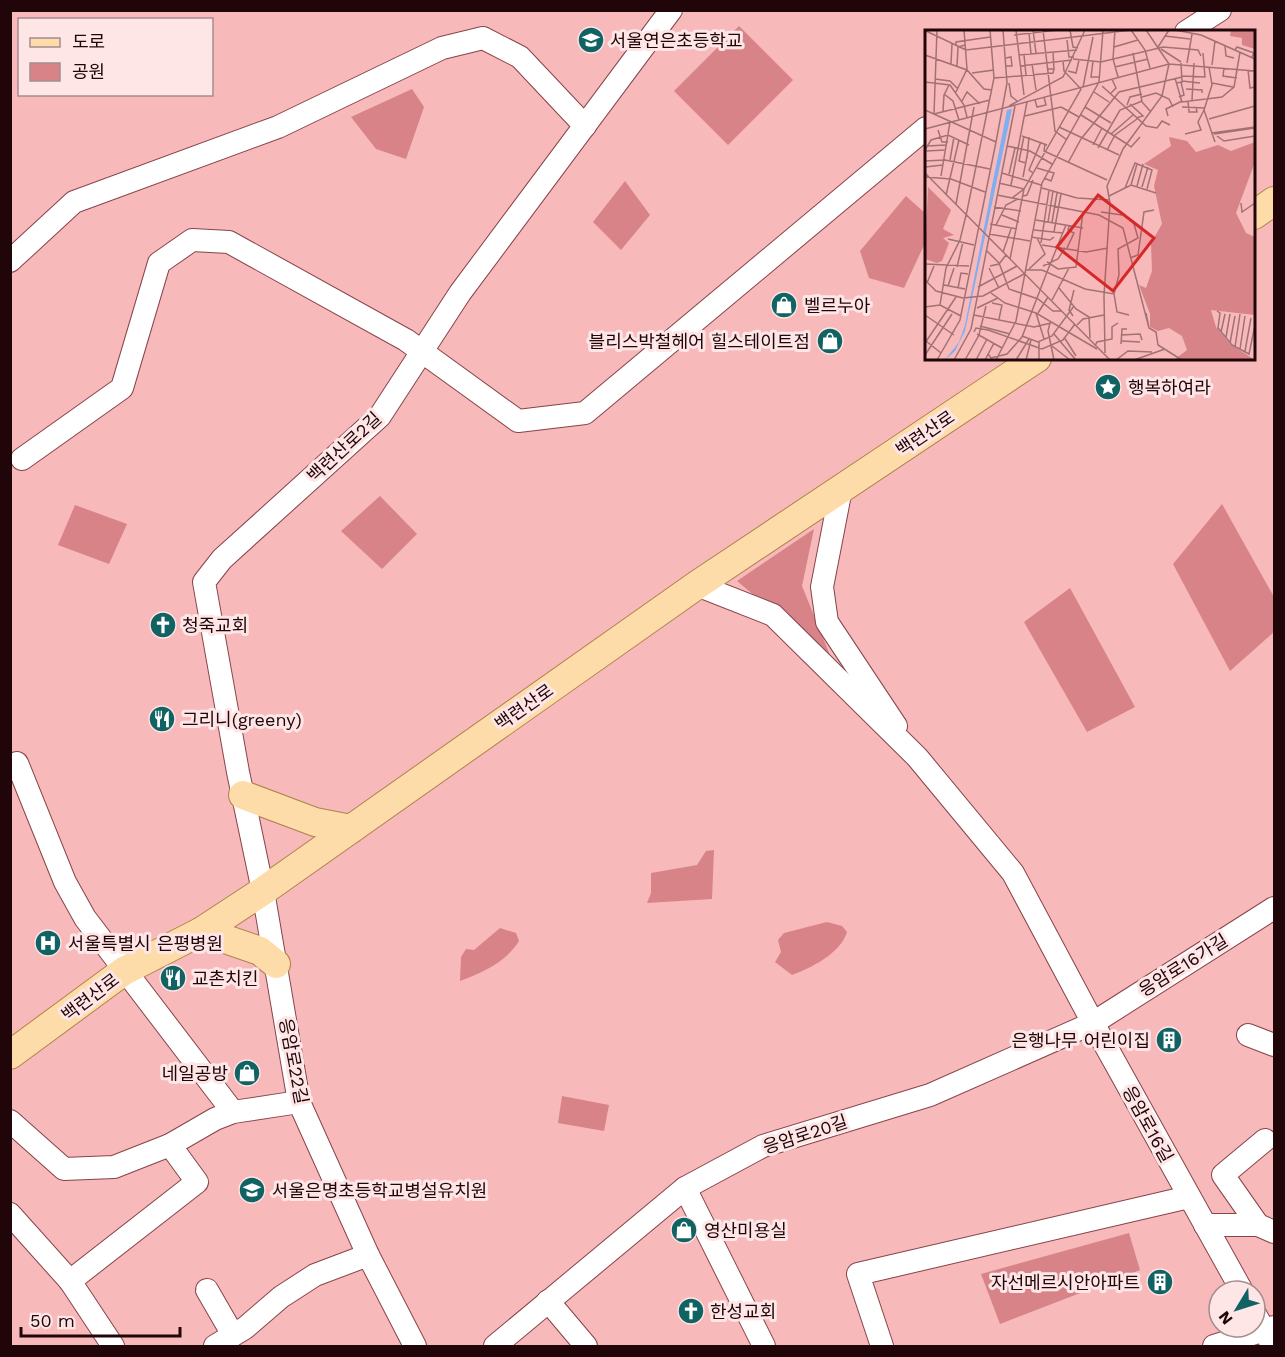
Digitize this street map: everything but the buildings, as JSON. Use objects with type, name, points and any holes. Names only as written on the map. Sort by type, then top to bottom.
[{"type":"main road","points":[[1255,214],[1275,201]]},
{"type":"main road","name":"백련산로","points":[[10,1055],[124,971],[202,931],[263,891],[697,585],[1034,360]]},
{"type":"main road","points":[[243,795],[315,822],[351,829]]},
{"type":"main road","points":[[202,931],[260,951],[276,963]]},
{"type":"street","name":"백련산로2길","points":[[263,891],[204,582],[222,559],[380,416],[460,293],[671,10]]},
{"type":"street","points":[[1189,30],[1220,10]]},
{"type":"street","points":[[10,261],[74,202],[278,127],[442,48],[483,38],[520,57],[585,126]]},
{"type":"street","points":[[22,459],[122,388],[159,263],[192,240],[229,242],[422,351],[518,421],[585,413],[925,130]]},
{"type":"street","points":[[841,489],[822,587],[827,622],[917,757]]},
{"type":"street","points":[[697,585],[773,615],[917,757]]},
{"type":"street","name":"응암로16길","points":[[917,757],[1013,873],[1092,1023],[1235,1279]]},
{"type":"street","points":[[17,762],[65,882],[85,918],[233,1112]]},
{"type":"street","name":"응암로22길","points":[[263,891],[299,1102],[368,1255],[415,1347]]},
{"type":"street","name":"응암로16가길","points":[[1092,1023],[1275,908]]},
{"type":"street","name":"응암로20길","points":[[686,1188],[763,1146],[930,1095],[1092,1023]]},
{"type":"street","points":[[1248,1035],[1275,1045]]},
{"type":"street","points":[[10,1121],[64,1169],[114,1167],[170,1145],[215,1119],[233,1112],[299,1102]]},
{"type":"street","points":[[1265,1140],[1223,1175],[1266,1229]]},
{"type":"street","points":[[70,1281],[197,1182],[170,1145]]},
{"type":"street","points":[[495,1347],[686,1188],[764,1347]]},
{"type":"street","points":[[882,1347],[858,1274],[1189,1197]]},
{"type":"street","points":[[10,1214],[70,1281],[113,1347]]},
{"type":"street","points":[[1204,1225],[1266,1229]]},
{"type":"street","points":[[207,1290],[224,1341],[315,1275],[368,1255]]},
{"type":"street","points":[[548,1301],[586,1347]]},
{"type":"street","points":[[1215,1347],[1239,1339]]},
{"type":"green space","points":[[739,26],[793,80],[728,145],[674,91]]},
{"type":"green space","points":[[412,89],[424,107],[406,159],[376,149],[351,117]]},
{"type":"green space","points":[[625,181],[650,215],[621,250],[593,222]]},
{"type":"green space","points":[[906,196],[925,213],[925,243],[904,288],[869,278],[860,251]]},
{"type":"green space","points":[[380,496],[417,534],[382,569],[341,531]]},
{"type":"green space","points":[[1222,504],[1274,597],[1274,632],[1230,671],[1173,564]]},
{"type":"green space","points":[[75,505],[127,524],[109,564],[58,545]]},
{"type":"green space","points":[[814,529],[802,586],[832,660],[737,581]]},
{"type":"green space","points":[[1070,588],[1135,707],[1087,732],[1024,622]]},
{"type":"green space","points":[[714,850],[712,899],[647,903],[651,893],[651,873],[697,865],[706,851]]},
{"type":"green space","points":[[827,922],[842,926],[847,932],[839,947],[832,953],[816,964],[792,975],[775,962],[781,952],[778,940],[784,933]]},
{"type":"green space","points":[[500,928],[516,933],[519,941],[514,948],[493,966],[460,981],[461,957],[466,949],[474,950]]},
{"type":"green space","points":[[562,1096],[609,1105],[604,1131],[558,1123]]},
{"type":"green space","points":[[1129,1233],[1140,1270],[1000,1324],[981,1274]]},
{"type":"place","name":"서울연은초등학교","points":[[591,40]]},
{"type":"place","name":"벨르누아","points":[[784,305]]},
{"type":"place","name":"블리스박철헤어 힐스테이트점","points":[[830,341]]},
{"type":"place","name":"행복하여라","points":[[1108,387]]},
{"type":"place","name":"청죽교회","points":[[163,625]]},
{"type":"place","name":"그리니(greeny)","points":[[162,719]]},
{"type":"place","name":"서울특별시 은평병원","points":[[48,943]]},
{"type":"place","name":"교촌치킨","points":[[173,978]]},
{"type":"place","name":"은행나무 어린이집","points":[[1169,1040]]},
{"type":"place","name":"네일공방","points":[[247,1073]]},
{"type":"place","name":"서울은명초등학교병설유치원","points":[[252,1190]]},
{"type":"place","name":"영산미용실","points":[[684,1230]]},
{"type":"place","name":"자선메르시안아파트","points":[[1160,1282]]},
{"type":"place","name":"한성교회","points":[[691,1311]]}]
